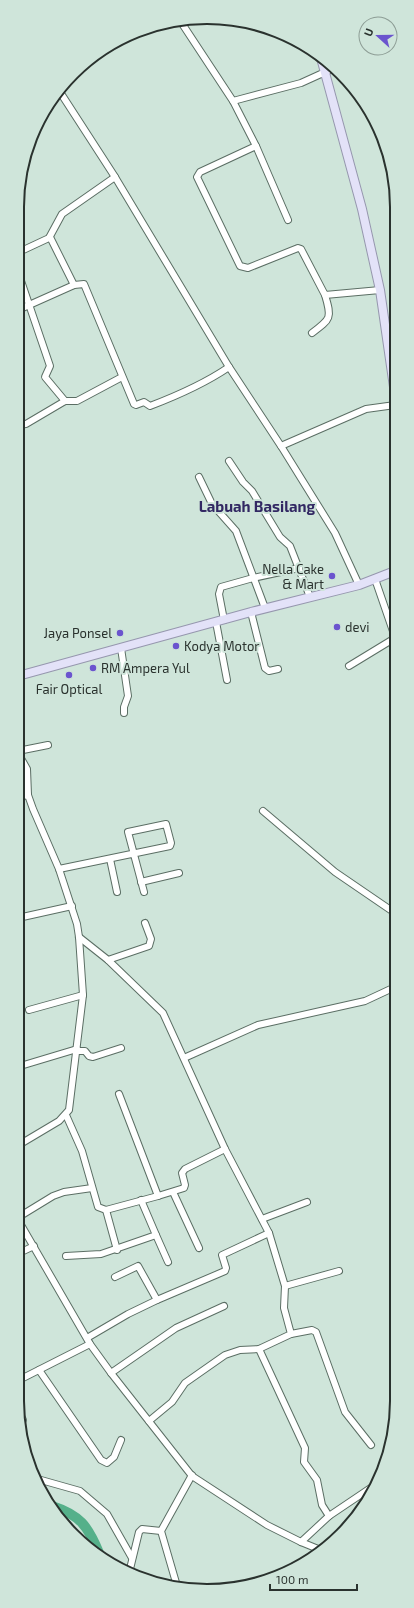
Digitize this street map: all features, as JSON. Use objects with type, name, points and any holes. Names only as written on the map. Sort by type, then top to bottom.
[{"type":"main road","points":[[323,66],[362,209],[380,290],[390,359]]},
{"type":"main road","points":[[24,674],[264,608],[359,584],[390,573]]},
{"type":"street","points":[[184,26],[233,101],[256,146],[288,220]]},
{"type":"street","points":[[233,101],[301,83],[329,70]]},
{"type":"street","points":[[62,96],[115,177],[229,367],[281,446],[335,533],[359,584]]},
{"type":"street","points":[[256,146],[200,172],[197,177],[197,181],[240,266],[248,268],[298,248],[301,249],[325,295],[330,313],[327,322],[312,333]]},
{"type":"street","points":[[24,250],[50,237],[62,214],[115,177]]},
{"type":"street","points":[[50,237],[74,285]]},
{"type":"street","points":[[24,307],[74,285],[82,283],[86,285],[134,404],[144,402],[150,406],[185,393],[208,382],[229,367]]},
{"type":"street","points":[[24,290],[50,366],[45,377],[65,401]]},
{"type":"street","points":[[325,295],[380,290]]},
{"type":"street","points":[[24,424],[65,401],[77,401],[122,377]]},
{"type":"street","points":[[281,446],[366,409],[390,406]]},
{"type":"street","points":[[229,461],[243,482],[252,491],[280,537],[290,546],[310,597]]},
{"type":"street","points":[[199,477],[212,504],[236,531],[264,608]]},
{"type":"street","points":[[227,680],[220,621],[219,594],[221,587],[299,568]]},
{"type":"street","points":[[375,579],[390,616]]},
{"type":"street","points":[[251,612],[265,668],[269,671],[278,669]]},
{"type":"street","points":[[349,666],[390,640]]},
{"type":"street","points":[[121,648],[128,698],[124,707],[124,713]]},
{"type":"street","points":[[24,751],[48,745]]},
{"type":"street","points":[[24,765],[26,769],[28,795],[59,869],[72,906],[79,937],[82,994],[71,1101],[66,1114],[59,1121],[24,1142]]},
{"type":"street","points":[[24,796],[28,795]]},
{"type":"street","points":[[263,811],[335,872],[390,910]]},
{"type":"street","points":[[59,869],[110,859],[133,854],[171,845],[168,825],[163,824],[128,831],[133,854],[144,892]]},
{"type":"street","points":[[110,859],[117,892]]},
{"type":"street","points":[[141,882],[179,873]]},
{"type":"street","points":[[24,917],[72,906]]},
{"type":"street","points":[[108,960],[151,944],[151,939],[145,923]]},
{"type":"street","points":[[79,937],[108,960],[162,1013],[225,1149],[269,1232],[285,1286],[284,1308],[291,1334]]},
{"type":"street","points":[[184,1058],[258,1025],[365,1001],[390,989]]},
{"type":"street","points":[[29,1010],[82,994]]},
{"type":"street","points":[[24,1065],[77,1050],[85,1051],[89,1056],[93,1057],[122,1048]]},
{"type":"street","points":[[119,1094],[158,1196]]},
{"type":"street","points":[[66,1114],[82,1151],[98,1207],[106,1210],[184,1188],[185,1185],[182,1178],[185,1169],[225,1149]]},
{"type":"street","points":[[24,1214],[53,1196],[64,1192],[92,1188]]},
{"type":"street","points":[[173,1192],[199,1248]]},
{"type":"street","points":[[141,1200],[168,1262]]},
{"type":"street","points":[[262,1219],[307,1202]]},
{"type":"street","points":[[106,1210],[117,1250]]},
{"type":"street","points":[[24,1230],[88,1341],[110,1373],[192,1475],[267,1525],[316,1548]]},
{"type":"street","points":[[24,1378],[88,1341],[128,1314],[225,1271],[226,1268],[222,1255],[269,1232]]},
{"type":"street","points":[[66,1256],[91,1255],[117,1250],[156,1235]]},
{"type":"street","points":[[24,1251],[34,1246]]},
{"type":"street","points":[[115,1277],[138,1266],[157,1300]]},
{"type":"street","points":[[285,1286],[339,1271]]},
{"type":"street","points":[[110,1373],[176,1328],[224,1306]]},
{"type":"street","points":[[149,1421],[172,1402],[185,1383],[225,1355],[240,1350],[259,1349],[291,1334],[312,1330],[316,1332],[345,1412],[371,1445]]},
{"type":"street","points":[[259,1349],[305,1448],[304,1462],[317,1480],[322,1505],[329,1516]]},
{"type":"street","points":[[39,1370],[100,1460],[107,1463],[112,1460],[121,1440]]},
{"type":"street","points":[[176,1581],[162,1531],[192,1475]]},
{"type":"street","points":[[42,1480],[80,1491],[107,1514],[132,1558]]},
{"type":"street","points":[[301,1542],[329,1516],[365,1492]]},
{"type":"street","points":[[130,1567],[139,1532],[142,1529],[162,1531]]},
{"type":"waterway","points":[[59,1508],[70,1513],[82,1523],[87,1529],[96,1546]]},
{"type":"place","name":"Nella Cake & Mart","points":[[332,576]]},
{"type":"place","name":"devi","points":[[337,627]]},
{"type":"place","name":"Jaya Ponsel","points":[[120,633]]},
{"type":"place","name":"Kodya Motor","points":[[176,646]]},
{"type":"place","name":"RM Ampera Yul","points":[[93,668]]},
{"type":"place","name":"Fair Optical","points":[[69,675]]},
{"type":"district","name":"Labuah Basilang","points":[[257,506]]}]
